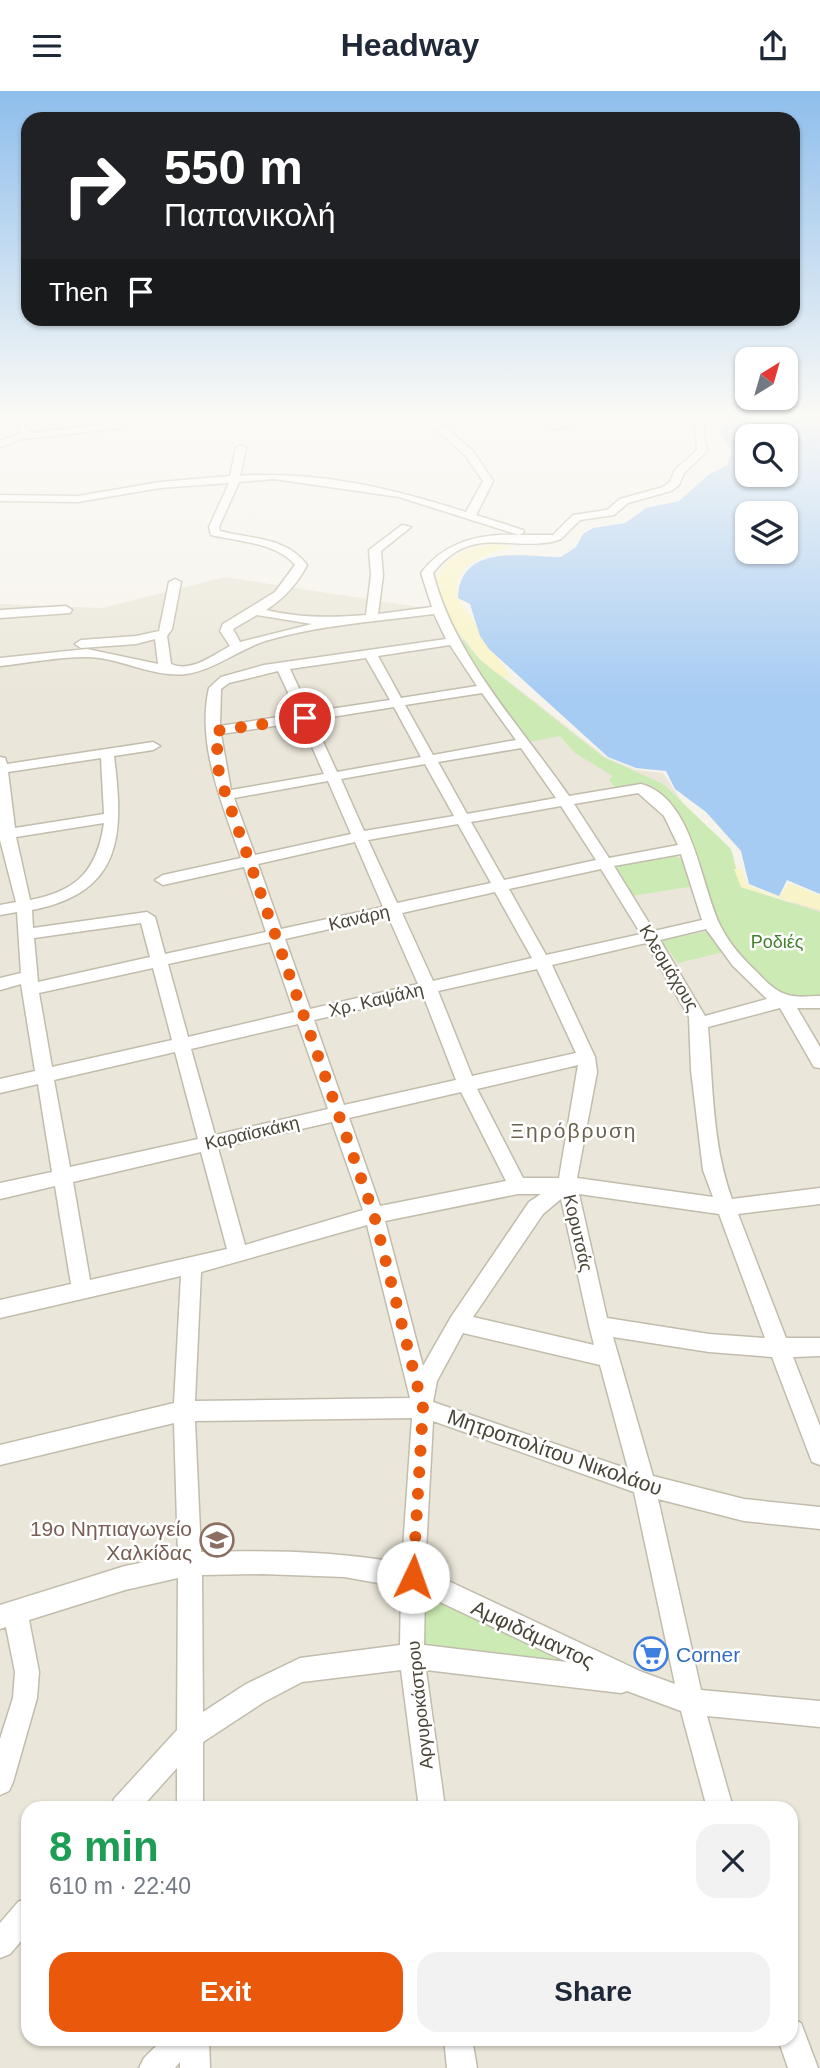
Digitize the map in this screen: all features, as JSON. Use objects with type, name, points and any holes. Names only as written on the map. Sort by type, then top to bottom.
[{"type":"street","points":[[222,509],[214,527],[215,533],[271,546],[298,559],[301,565],[293,578],[259,611],[227,627],[226,631],[237,647]]},
{"type":"street","points":[[449,509],[544,540],[557,537],[566,525],[578,517],[610,513],[614,509]]},
{"type":"street","points":[[470,515],[473,509]]},
{"type":"street","points":[[372,618],[377,575],[375,550],[407,527]]},
{"type":"street","name":"Κλεομάχους","points":[[544,540],[490,537],[451,551],[428,568],[428,580],[437,607],[485,689],[606,863],[701,1023],[700,1068],[712,1134],[712,1170],[820,1455]]},
{"type":"street","points":[[171,670],[165,666],[161,636],[164,633],[175,582]]},
{"type":"street","points":[[0,662],[87,653],[171,670],[197,668],[237,647],[276,633],[437,607]]},
{"type":"street","points":[[0,614],[66,610]]},
{"type":"street","points":[[259,611],[298,620],[342,622]]},
{"type":"street","points":[[81,644],[136,640],[164,633]]},
{"type":"street","points":[[456,641],[283,667],[390,910],[428,988],[466,1084],[518,1186]]},
{"type":"street","name":"Κορυτσάς","points":[[371,655],[501,887],[541,962],[586,1057],[588,1072],[567,1184],[598,1325],[644,1485],[691,1702],[718,1801]]},
{"type":"street","name":"Αργυροκάστρου","points":[[283,667],[225,680],[215,688],[212,703],[219,775],[231,794],[275,937],[374,1215],[423,1408],[413,1577],[412,1656],[431,1801]]},
{"type":"street","points":[[216,731],[485,689]]},
{"type":"street","points":[[231,794],[525,743]]},
{"type":"street","points":[[82,1291],[29,983],[24,906],[4,834],[1,766],[153,746]]},
{"type":"street","points":[[0,910],[55,900],[89,880],[104,862],[111,817],[107,754]]},
{"type":"street","points":[[163,880],[358,837],[633,788],[652,794],[689,848],[711,923],[743,967],[770,993],[784,1001],[820,1062]]},
{"type":"street","points":[[4,834],[111,817]]},
{"type":"street","name":"Κανάρη","points":[[0,984],[29,983],[159,961],[606,863],[689,848]]},
{"type":"street","points":[[26,935],[148,917],[206,1144],[238,1255]]},
{"type":"street","name":"Χρ. Καψάλη","points":[[0,1086],[711,923]]},
{"type":"street","points":[[701,1023],[784,1001],[820,1002]]},
{"type":"street","name":"Καραϊσκάκη","points":[[0,1191],[586,1057]]},
{"type":"street","points":[[423,1408],[427,1379],[458,1324],[536,1208],[567,1184]]},
{"type":"street","points":[[0,1309],[238,1255],[374,1215],[518,1186],[567,1184],[727,1207],[820,1196]]},
{"type":"street","points":[[190,1801],[190,1564],[184,1411],[191,1265]]},
{"type":"street","points":[[458,1324],[607,1357]]},
{"type":"street","points":[[598,1325],[693,1343],[780,1349],[820,1347]]},
{"type":"street","name":"Μητροπολίτου Νικολάου","points":[[0,1455],[184,1411],[423,1408],[644,1485],[744,1510],[820,1518]]},
{"type":"street","name":"Αμφιδάμαντος","points":[[7,1614],[125,1578],[190,1564],[262,1562],[344,1565],[413,1577],[638,1683],[691,1702],[820,1713]]},
{"type":"street","points":[[0,1781],[26,1698],[27,1672],[7,1614]]},
{"type":"street","points":[[130,1801],[189,1737],[255,1693],[300,1670],[412,1656],[638,1683]]},
{"type":"street","points":[[0,1944],[21,1920]]},
{"type":"street","points":[[155,2068],[176,2046]]},
{"type":"street","points":[[195,2046],[195,2068]]},
{"type":"street","points":[[459,2046],[461,2068]]},
{"type":"street","points":[[795,2046],[803,2068]]},
{"type":"shaded area","points":[[225,577],[443,611],[479,658],[607,758],[636,770],[663,773],[742,891],[784,911],[799,894],[820,903],[820,2068],[0,2068],[0,604],[103,608]]},
{"type":"green space","name":"Ροδιές","points":[[464,640],[479,659],[603,757],[663,784],[731,849],[741,887],[820,912],[820,1002],[784,1001],[728,950],[691,853],[652,794],[618,791],[609,780],[613,776],[575,753],[560,736],[525,743],[456,641]]},
{"type":"green space","points":[[674,855],[685,861],[694,886],[632,896],[613,867]]},
{"type":"green space","points":[[709,931],[723,952],[678,963],[661,940]]},
{"type":"green space","points":[[413,1577],[638,1683],[412,1656]]},
{"type":"sand","points":[[499,544],[512,548],[482,557],[465,569],[459,577],[458,597],[513,679],[493,670],[481,659],[448,620],[437,596],[437,583],[448,561],[471,549]]},
{"type":"sand","name":"Ροδιές","points":[[734,869],[742,869],[747,885],[779,897],[789,883],[820,896],[820,910],[741,887]]},
{"type":"water","points":[[644,509],[735,509],[735,564],[798,564],[798,509],[820,509],[820,894],[787,880],[779,896],[749,884],[741,851],[706,812],[675,789],[666,771],[636,768],[608,757],[489,649],[480,636],[470,604],[458,598],[462,580],[470,568],[482,560],[513,555],[561,557],[576,547],[583,534],[593,528],[625,523]]},
{"type":"place","name":"19ο Νηπιαγωγείο Χαλκίδας","points":[[217,1540]]},
{"type":"place","name":"Corner","points":[[651,1654]]},
{"type":"district","name":"Ξηρόβρυση","points":[[574,1130]]},
{"type":"route","points":[[305,718],[216,731],[219,775],[305,1016],[336,1114],[374,1215],[423,1408],[413,1577]]}]
